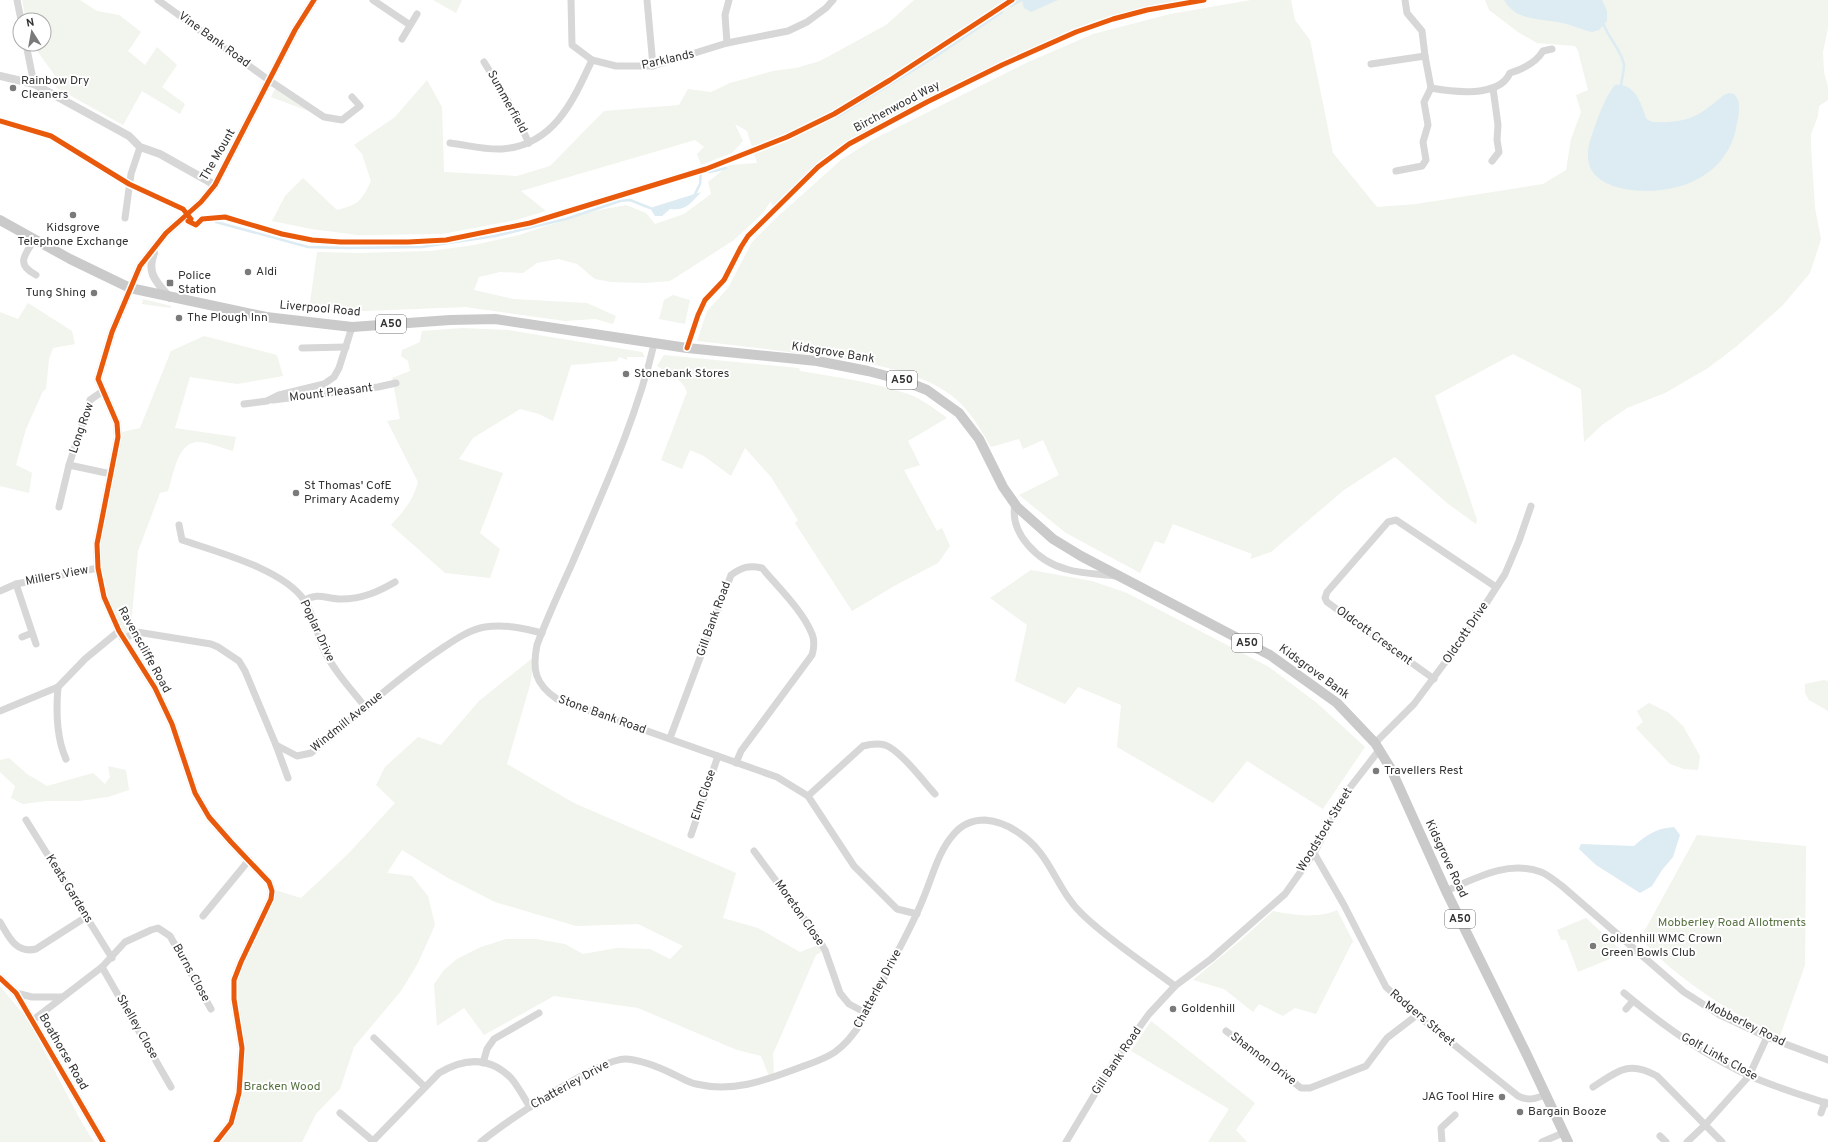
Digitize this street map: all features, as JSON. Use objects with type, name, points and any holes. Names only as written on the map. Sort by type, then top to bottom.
[{"type":"main road","name":"Liverpool Road","points":[[1,222],[130,288],[266,318],[352,327],[450,320],[495,319],[654,344],[728,352]]},
{"type":"main road","name":"Kidsgrove Bank","points":[[728,352],[817,361],[868,371],[902,380],[927,390],[959,412],[968,423],[979,439],[1003,487],[1015,504],[1041,530],[1063,546],[1270,655],[1337,703],[1378,746]]},
{"type":"main road","name":"Kidsgrove Road","points":[[1378,746],[1446,891],[1526,1053],[1545,1095]]},
{"type":"main road","name":"A50","points":[[1545,1095],[1568,1142]]},
{"type":"street","points":[[17,0],[19,12]]},
{"type":"street","name":"Vine Bank Road","points":[[158,0],[270,81],[324,117],[342,120],[360,106],[352,98]]},
{"type":"street","name":"The Mount","points":[[130,288],[140,266],[166,233],[201,202],[215,185],[295,30],[314,0]]},
{"type":"street","points":[[373,0],[410,25]]},
{"type":"street","name":"Parklands","points":[[571,0],[572,45],[592,60],[616,66],[653,66],[727,44],[788,32],[807,22],[826,8],[833,0]]},
{"type":"street","points":[[647,0],[653,66]]},
{"type":"street","points":[[727,44],[725,15],[729,0]]},
{"type":"street","name":"Birchenwood Way","points":[[687,348],[698,315],[705,300],[724,280],[740,246],[748,236],[818,167],[849,144],[927,102],[1054,41],[1113,19],[1147,10],[1204,0]]},
{"type":"street","points":[[1396,171],[1422,166],[1426,160],[1423,142],[1428,125],[1424,102],[1431,88],[1424,56],[1422,31],[1407,13],[1405,0]]},
{"type":"street","points":[[402,39],[417,14]]},
{"type":"street","points":[[1431,88],[1454,92],[1493,88],[1508,78],[1510,72],[1523,69],[1539,58],[1543,51],[1552,50]]},
{"type":"street","points":[[28,52],[34,84]]},
{"type":"street","points":[[1371,64],[1424,56]]},
{"type":"street","points":[[450,143],[502,149],[529,142],[555,126],[576,95],[592,60]]},
{"type":"street","name":"Summerfield","points":[[484,62],[507,99],[529,142]]},
{"type":"street","name":"The Mount","points":[[0,76],[34,84],[129,136],[140,147],[160,154],[215,185]]},
{"type":"street","points":[[1492,161],[1499,152],[1496,140],[1498,125],[1493,88]]},
{"type":"street","points":[[126,218],[131,174],[140,147]]},
{"type":"street","points":[[34,240],[24,258],[23,264],[27,270],[36,275]]},
{"type":"street","points":[[157,244],[150,262],[151,272],[170,298]]},
{"type":"street","name":"Long Row","points":[[59,507],[69,465],[90,400],[103,391],[98,379],[112,332],[130,288]]},
{"type":"street","name":"Mount Pleasant","points":[[267,401],[279,395],[324,384],[334,377],[352,327]]},
{"type":"street","name":"Stone Bank Road","points":[[654,344],[647,374],[629,428],[542,633],[534,659],[538,681],[545,691],[557,699],[777,777],[808,796],[854,866],[897,909],[917,914]]},
{"type":"street","points":[[302,348],[346,347]]},
{"type":"street","name":"Mount Pleasant","points":[[244,404],[378,387],[396,383]]},
{"type":"street","name":"Ravenscliffe Road","points":[[103,391],[117,423],[118,437],[97,544],[98,568],[104,597],[121,635],[155,688],[172,724],[195,793],[209,817],[269,882],[272,891],[271,899],[234,980],[234,999],[242,1048],[239,1093],[231,1123],[216,1142]]},
{"type":"street","points":[[69,465],[110,474]]},
{"type":"street","name":"Kidsgrove Bank","points":[[1015,504],[1014,517],[1020,533],[1030,546],[1051,563],[1066,569],[1122,577]]},
{"type":"street","name":"Oldcott Drive","points":[[1378,746],[1434,679],[1467,633],[1504,574],[1519,540],[1531,506]]},
{"type":"street","name":"Oldcott Crescent","points":[[1434,679],[1327,602],[1325,598],[1326,592],[1388,522],[1396,520],[1496,587]]},
{"type":"street","name":"Poplar Drive","points":[[179,525],[182,540],[271,573],[292,587],[305,600],[323,648],[331,663],[366,708]]},
{"type":"street","name":"Gill Bank Road","points":[[670,738],[731,574],[740,568],[751,566],[762,568],[804,619],[812,634],[814,644],[812,655],[741,750],[736,763]]},
{"type":"street","name":"Millers View","points":[[0,591],[16,584],[98,568]]},
{"type":"street","points":[[305,600],[318,595],[340,599],[362,597],[377,593],[395,582]]},
{"type":"street","name":"Millers View","points":[[16,584],[36,644]]},
{"type":"street","name":"Windmill Avenue","points":[[276,744],[297,756],[311,753],[417,665],[454,641],[478,629],[483,627],[502,626],[519,627],[542,633]]},
{"type":"street","points":[[0,711],[58,687],[85,659],[121,635],[137,632],[211,644],[230,654],[239,661],[245,671],[276,744],[288,778]]},
{"type":"street","points":[[22,637],[32,633]]},
{"type":"street","points":[[58,687],[57,703],[60,753],[66,759]]},
{"type":"street","points":[[808,796],[863,746],[875,743],[886,745],[896,750],[935,794]]},
{"type":"street","name":"Woodstock Street","points":[[1174,986],[1211,959],[1285,894],[1314,853],[1345,794],[1378,746]]},
{"type":"street","name":"Elm Close","points":[[691,834],[718,756]]},
{"type":"street","name":"Keats Gardens","points":[[26,820],[112,958]]},
{"type":"street","name":"Chatterley Drive","points":[[481,1142],[497,1128],[530,1107],[592,1070],[610,1062],[625,1059],[670,1073],[695,1084],[720,1087],[748,1085],[772,1078],[834,1053],[850,1038],[866,1013],[917,914],[941,856],[951,837],[964,825],[977,820],[998,822],[1021,834],[1039,850],[1063,890],[1080,912],[1102,931],[1174,986]]},
{"type":"street","name":"Moreton Close","points":[[754,851],[814,932],[825,950],[840,993],[849,1004],[866,1013]]},
{"type":"street","name":"Rodgers Street","points":[[1314,853],[1344,905],[1386,987],[1417,1015],[1518,1096],[1525,1099],[1532,1099],[1545,1095]]},
{"type":"street","points":[[203,916],[249,860]]},
{"type":"street","name":"Mobberley Road","points":[[1446,891],[1497,871],[1530,869],[1543,873],[1562,886],[1684,992],[1720,1015],[1767,1037],[1828,1060]]},
{"type":"street","points":[[0,922],[13,943],[20,949],[29,951],[36,950],[86,917]]},
{"type":"street","name":"Burns Close","points":[[33,1020],[102,967],[112,958],[125,942],[158,928],[170,936],[211,1009]]},
{"type":"street","name":"Shelley Close","points":[[102,967],[172,1088]]},
{"type":"street","name":"Boathorse Road","points":[[0,978],[16,993],[33,1020],[103,1142]]},
{"type":"street","name":"Gill Bank Road","points":[[1066,1142],[1114,1062],[1148,1014],[1174,986]]},
{"type":"street","points":[[16,993],[37,997],[62,997]]},
{"type":"street","name":"Golf Links Close","points":[[1624,993],[1684,1039],[1750,1076],[1826,1103],[1821,1113]]},
{"type":"street","points":[[1626,1009],[1633,1000]]},
{"type":"street","points":[[484,1063],[487,1049],[494,1039],[539,1013]]},
{"type":"street","name":"Shannon Drive","points":[[1226,1031],[1301,1088],[1310,1088],[1366,1066],[1387,1038],[1417,1015]]},
{"type":"street","points":[[1687,1142],[1706,1125],[1750,1076],[1767,1037]]},
{"type":"street","points":[[374,1038],[426,1087]]},
{"type":"street","points":[[340,1113],[373,1142],[439,1073],[452,1065],[473,1061],[484,1063],[503,1071],[512,1079],[530,1107]]},
{"type":"street","points":[[1593,1087],[1621,1070],[1633,1067],[1646,1070],[1657,1076],[1722,1142]]},
{"type":"street","points":[[1442,1142],[1438,1127],[1455,1115]]},
{"type":"street","points":[[1542,1142],[1563,1133]]},
{"type":"street","points":[[1660,1136],[1666,1142]]},
{"type":"green space","points":[[22,0],[80,0],[97,11],[119,15],[141,32],[128,51],[145,65],[157,47],[177,65],[162,87],[185,104],[180,114],[142,91],[123,125],[57,88],[54,84],[59,81],[38,52],[52,52],[52,12],[24,12]]},
{"type":"green space","points":[[433,0],[462,0],[456,13]]},
{"type":"green space","points":[[914,0],[1204,0],[1147,10],[1069,35],[846,146],[774,210],[771,201],[763,213],[734,240],[670,281],[645,283],[611,282],[595,279],[577,264],[558,259],[537,263],[523,273],[500,272],[479,277],[474,290],[513,299],[587,303],[616,316],[613,324],[595,319],[565,321],[465,307],[341,312],[309,310],[317,252],[358,253],[431,251],[474,245],[519,235],[589,212],[626,205],[646,213],[655,224],[684,214],[711,194],[708,182],[729,165],[757,163],[747,131],[735,124],[743,141],[732,153],[701,165],[697,154],[704,147],[695,140],[521,191],[546,211],[516,220],[442,234],[358,235],[311,229],[272,221],[285,196],[303,178],[337,210],[355,204],[362,198],[371,181],[362,154],[354,145],[395,117],[427,80],[442,107],[444,172],[517,176],[550,166],[604,111],[679,105],[688,89],[711,92],[730,83],[773,71],[796,68],[820,61],[886,25]]},
{"type":"green space","points":[[1251,0],[1291,0],[1295,20],[1310,40],[1333,153],[1377,207],[1416,204],[1543,184],[1566,170],[1571,139],[1581,112],[1576,95],[1588,90],[1578,51],[1575,46],[1537,43],[1518,32],[1489,10],[1485,0],[1828,0],[1828,28],[1823,52],[1824,72],[1828,87],[1828,100],[1819,106],[1818,116],[1811,134],[1815,208],[1821,239],[1810,273],[1783,305],[1737,346],[1708,368],[1665,393],[1627,408],[1602,425],[1584,442],[1581,389],[1513,354],[1435,396],[1477,520],[1476,524],[1447,503],[1395,457],[1344,490],[1271,552],[1250,559],[1252,554],[1173,524],[1164,544],[1155,541],[1140,573],[1066,533],[1019,495],[1059,475],[1043,440],[1023,449],[1019,439],[991,447],[966,409],[945,391],[915,376],[881,366],[697,341],[707,311],[728,288],[752,242],[775,219],[841,160],[872,140],[1026,63],[1093,34],[1170,14]]},
{"type":"green space","points":[[277,85],[324,117],[271,97]]},
{"type":"green space","points":[[673,295],[690,300],[685,324],[659,319],[664,300]]},
{"type":"green space","points":[[143,299],[171,306],[171,308],[142,304]]},
{"type":"green space","points":[[28,303],[72,331],[75,344],[53,348],[49,359],[46,389],[43,391],[26,429],[16,465],[32,473],[29,493],[0,486],[0,312],[18,319]]},
{"type":"green space","points":[[463,328],[508,330],[642,352],[645,357],[627,357],[627,360],[619,357],[617,361],[571,365],[553,421],[539,414],[520,409],[473,438],[459,459],[503,473],[480,533],[500,549],[490,578],[445,573],[391,525],[408,505],[418,482],[387,421],[400,419],[392,378],[410,371],[408,361],[401,356],[402,350],[420,342],[422,331]]},
{"type":"green space","points":[[204,336],[277,355],[283,376],[237,384],[190,377],[175,428],[236,437],[233,451],[196,442],[184,448],[180,454],[168,491],[160,493],[138,551],[130,636],[123,639],[112,614],[97,544],[118,433],[140,428],[171,351]]},
{"type":"green space","points":[[664,355],[799,368],[800,371],[868,383],[913,396],[928,404],[947,418],[908,441],[920,465],[904,470],[937,531],[942,528],[950,546],[938,563],[896,585],[852,611],[795,523],[798,520],[771,477],[745,448],[731,476],[704,456],[690,450],[682,469],[661,460],[687,392],[679,380],[657,366]]},
{"type":"green space","points":[[1031,570],[1092,581],[1127,593],[1269,667],[1317,703],[1365,747],[1323,809],[1247,761],[1213,803],[1117,747],[1121,705],[1078,687],[1065,704],[1015,681],[1027,625],[990,598]]},
{"type":"green space","name":"Bracken Wood","points":[[535,656],[530,685],[507,764],[574,803],[736,873],[723,918],[758,928],[800,952],[821,944],[825,950],[816,955],[773,1054],[774,1077],[770,1079],[761,1056],[737,1050],[638,1008],[554,996],[484,1035],[464,1008],[437,1026],[434,984],[444,970],[457,959],[481,947],[506,939],[536,939],[565,944],[583,954],[617,948],[650,949],[670,959],[683,946],[638,924],[576,926],[495,902],[448,878],[402,850],[387,873],[412,876],[428,896],[435,925],[418,963],[401,991],[354,1047],[340,1089],[316,1114],[302,1142],[221,1142],[234,1124],[242,1048],[234,999],[237,980],[275,890],[301,898],[348,854],[395,803],[376,785],[385,767],[418,737],[441,745],[479,701]]},
{"type":"green space","points":[[1824,680],[1828,681],[1828,711],[1809,700],[1805,693],[1805,684]]},
{"type":"green space","points":[[1649,703],[1669,713],[1683,726],[1700,756],[1698,770],[1684,769],[1670,764],[1636,728],[1643,722],[1637,711]]},
{"type":"green space","points":[[9,758],[27,774],[47,786],[93,773],[105,784],[110,777],[108,766],[126,770],[129,790],[108,797],[79,801],[47,801],[23,804],[11,798],[15,786],[0,772],[0,760]]},
{"type":"green space","name":"Mobberley Road Allotments","points":[[1697,835],[1806,846],[1805,965],[1780,1036],[1739,1015],[1701,991],[1672,969],[1640,939]]},
{"type":"green space","points":[[1337,910],[1353,941],[1316,1014],[1295,1008],[1283,1016],[1259,1004],[1253,1012],[1224,989],[1193,980],[1273,911],[1297,915],[1322,915]]},
{"type":"green space","name":"Goldenhill WMC Crown Green Bowls Club","points":[[1586,918],[1624,953],[1578,972],[1566,940],[1561,940],[1557,930]]},
{"type":"green space","points":[[0,986],[28,1020],[81,1121],[94,1142],[0,1142]]},
{"type":"green space","points":[[1151,1021],[1255,1103],[1236,1130],[1247,1142],[1208,1142],[1229,1109],[1131,1051]]},
{"type":"shaded area","points":[[1022,0],[1058,0],[1031,12],[1024,8]]},
{"type":"shaded area","points":[[1504,0],[1602,0],[1607,11],[1607,21],[1599,30],[1592,32],[1554,21],[1522,16],[1509,7]]},
{"type":"shaded area","points":[[1615,85],[1628,87],[1639,100],[1646,118],[1650,121],[1656,122],[1673,122],[1689,118],[1703,111],[1724,95],[1729,93],[1734,94],[1737,98],[1739,110],[1736,129],[1730,147],[1720,161],[1708,173],[1694,181],[1677,187],[1643,191],[1625,189],[1610,185],[1592,172],[1588,151],[1591,136],[1601,110]]},
{"type":"shaded area","points":[[701,192],[688,205],[680,209],[670,209],[662,216],[655,216],[650,208]]},
{"type":"shaded area","points":[[1674,827],[1680,835],[1673,857],[1662,870],[1652,886],[1640,893],[1596,865],[1579,849],[1581,844],[1634,846],[1652,833],[1662,829]]},
{"type":"waterway","points":[[1011,6],[1021,0]]},
{"type":"waterway","points":[[837,117],[933,58],[1002,12]]},
{"type":"waterway","points":[[1604,25],[1623,60],[1624,67],[1621,85]]},
{"type":"waterway","points":[[695,194],[700,184],[701,171],[710,172],[726,168]]},
{"type":"waterway","points":[[216,222],[308,247],[422,247],[495,236],[566,219],[620,201],[630,200],[650,208]]},
{"type":"cycle path","points":[[216,1142],[231,1123],[239,1093],[242,1048],[234,999],[234,980],[271,899],[272,891],[269,882],[209,817],[195,793],[172,724],[155,688],[119,631],[104,597],[98,568],[97,544],[118,437],[117,423],[98,379],[112,332],[140,266],[166,233],[201,202],[215,185],[295,30],[314,0]]},
{"type":"cycle path","points":[[0,121],[51,136],[129,184],[183,209],[191,219],[188,221],[196,225],[202,219],[225,217],[282,234],[312,240],[341,242],[408,242],[446,240],[530,223],[706,169],[787,137],[834,114],[890,80],[1012,0]]},
{"type":"cycle path","points":[[687,348],[698,315],[705,300],[724,280],[748,236],[818,167],[849,144],[927,102],[1002,65],[1076,32],[1113,19],[1147,10],[1204,0]]},
{"type":"cycle path","points":[[0,978],[16,993],[103,1142]]},
{"type":"place","name":"Rainbow Dry Cleaners","points":[[13,88]]},
{"type":"place","name":"Kidsgrove Telephone Exchange","points":[[73,215]]},
{"type":"place","name":"Aldi","points":[[248,272]]},
{"type":"place","name":"Police Station","points":[[170,283]]},
{"type":"place","name":"Tung Shing","points":[[94,293]]},
{"type":"place","name":"The Plough Inn","points":[[179,318]]},
{"type":"place","name":"Stonebank Stores","points":[[626,374]]},
{"type":"place","name":"St Thomas' CofE Primary Academy","points":[[296,493]]},
{"type":"place","name":"Travellers Rest","points":[[1376,771]]},
{"type":"place","name":"Goldenhill WMC Crown Green Bowls Club","points":[[1593,946]]},
{"type":"place","name":"Goldenhill","points":[[1173,1009]]},
{"type":"place","name":"JAG Tool Hire","points":[[1502,1097]]},
{"type":"place","name":"Bargain Booze","points":[[1520,1112]]}]
